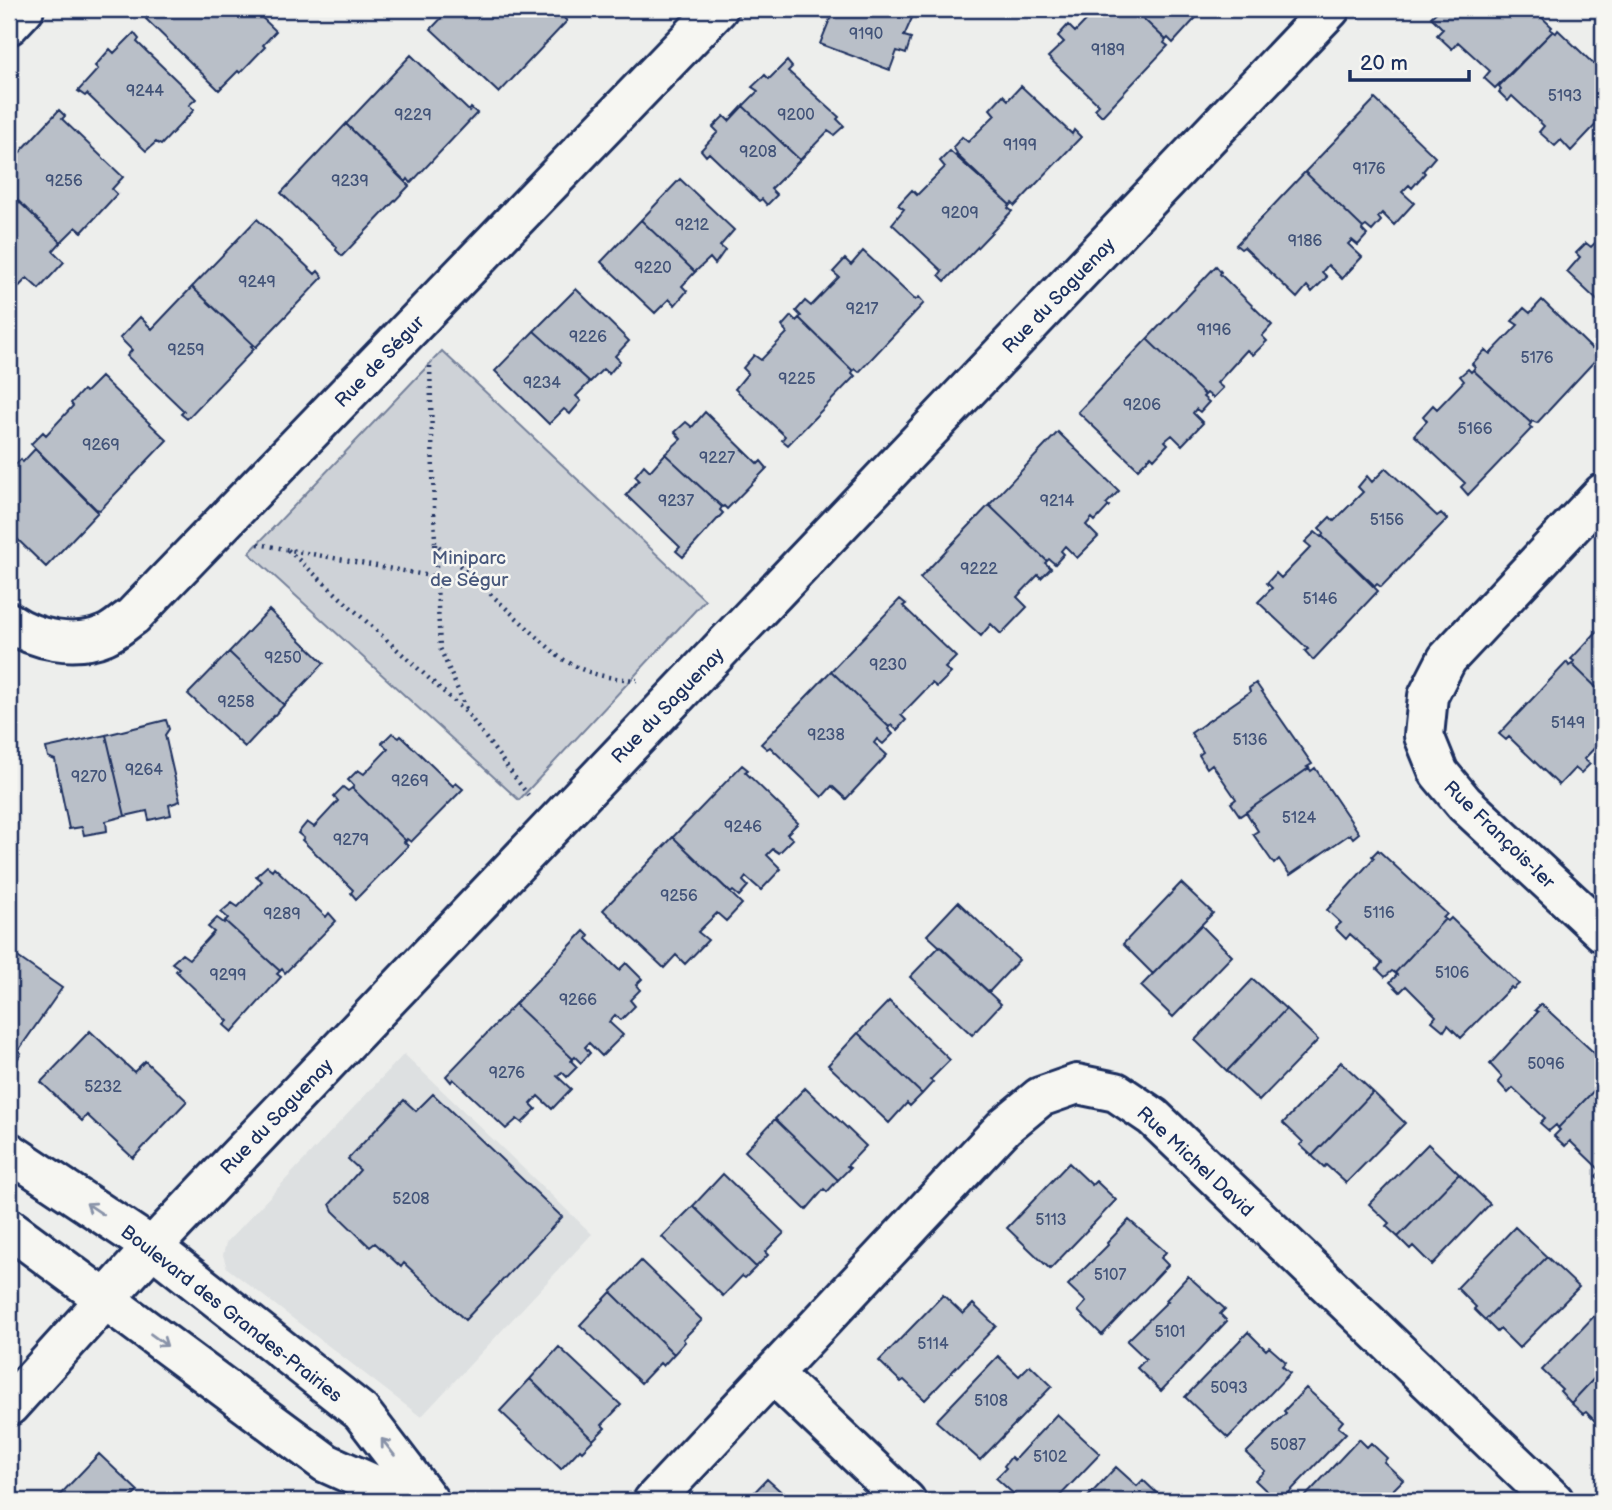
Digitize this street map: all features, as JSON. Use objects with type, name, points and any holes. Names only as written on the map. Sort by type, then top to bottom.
[{"type":"street","points":[[9,25],[24,9]]},
{"type":"street","name":"Rue de Ségur","points":[[9,622],[46,639],[76,641],[105,635],[133,616],[718,9]]},
{"type":"street","name":"Rue du Saguenay","points":[[9,1406],[152,1247],[1331,9]]},
{"type":"street","name":"Rue François-Ier","points":[[1603,493],[1447,659],[1428,696],[1424,736],[1439,773],[1464,803],[1603,932]]},
{"type":"street","name":"Rue Michel David","points":[[653,1501],[1005,1126],[1040,1097],[1077,1084],[1116,1092],[1153,1117],[1554,1501]]},
{"type":"street","name":"Boulevard des Grandes-Prairies","points":[[9,1152],[152,1247],[360,1412],[429,1501]]},
{"type":"street","points":[[9,1228],[326,1463],[411,1501]]},
{"type":"street","points":[[773,1374],[906,1501]]},
{"type":"path","points":[[429,309],[440,648],[468,714]]},
{"type":"path","points":[[213,533],[288,551],[436,577]]},
{"type":"path","points":[[435,543],[558,656],[580,671],[620,679],[689,682]]},
{"type":"path","points":[[288,551],[468,714],[552,827]]},
{"type":"shaded area","points":[[404,1054],[592,1234],[421,1417],[227,1268],[223,1255],[226,1243]]},
{"type":"green space","name":"Miniparc de Ségur","points":[[442,351],[705,600],[519,800],[249,553]]},
{"type":"building","points":[[156,9],[253,9],[276,31],[240,73],[238,71],[219,90],[146,19]]},
{"type":"building","points":[[450,9],[555,9],[567,21],[499,93],[431,29]]},
{"type":"building","points":[[834,9],[889,9],[912,18],[904,36],[911,38],[906,54],[897,51],[890,70],[820,44]]},
{"type":"building","points":[[1097,9],[1133,9],[1166,40],[1164,43],[1168,46],[1102,116],[1095,109],[1099,105],[1048,57],[1064,42],[1058,36],[1068,25],[1075,32]]},
{"type":"building","points":[[1133,9],[1204,9],[1173,43],[1168,38],[1166,40]]},
{"type":"building","points":[[1440,9],[1533,9],[1553,31],[1495,88],[1484,78],[1490,71],[1458,42],[1452,49],[1437,35],[1443,29],[1431,17]]},
{"type":"building","points":[[1558,30],[1603,73],[1603,117],[1571,151],[1561,140],[1555,146],[1539,132],[1544,126],[1512,96],[1508,101],[1499,92],[1499,86],[1553,31],[1556,33]]},
{"type":"building","points":[[134,33],[139,39],[137,42],[196,99],[189,105],[194,110],[161,145],[156,142],[146,151],[87,94],[85,96],[78,91],[98,69],[95,66],[110,49],[114,53]]},
{"type":"building","points":[[411,55],[469,111],[471,108],[477,113],[411,183],[408,179],[406,182],[346,124]]},
{"type":"building","points":[[787,61],[792,67],[788,71],[839,117],[837,119],[844,126],[834,135],[828,131],[800,160],[743,106],[758,91],[752,87],[765,75],[769,79]]},
{"type":"building","points":[[1021,86],[1072,134],[1074,130],[1081,137],[1015,206],[1012,203],[1010,205],[956,154],[953,147],[962,137],[968,142],[995,115],[990,109],[1003,95],[1008,100]]},
{"type":"building","points":[[1375,99],[1435,157],[1412,188],[1409,185],[1402,192],[1414,203],[1394,225],[1382,213],[1378,217],[1381,221],[1372,231],[1366,226],[1363,228],[1305,172]]},
{"type":"building","points":[[743,106],[800,160],[771,189],[777,195],[767,205],[762,199],[759,201],[709,153],[706,156],[701,150],[718,132],[713,127],[724,116],[729,121]]},
{"type":"building","points":[[59,110],[65,116],[62,119],[123,177],[112,189],[117,194],[82,232],[76,227],[61,242],[9,192],[9,164]]},
{"type":"building","points":[[346,124],[409,186],[342,256],[336,250],[337,247],[281,193]]},
{"type":"building","points":[[950,151],[1010,205],[1008,208],[1012,211],[945,281],[939,275],[942,271],[892,224],[904,209],[898,205],[912,190],[917,195],[945,167],[940,161]]},
{"type":"building","points":[[1305,172],[1367,235],[1358,245],[1352,240],[1348,244],[1362,257],[1342,279],[1328,265],[1322,272],[1327,277],[1312,292],[1307,286],[1297,298],[1244,247],[1241,249],[1236,245]]},
{"type":"building","points":[[680,179],[734,230],[720,246],[725,250],[715,264],[710,258],[695,272],[641,220]]},
{"type":"building","points":[[9,192],[61,242],[53,251],[64,262],[39,289],[27,278],[11,295],[9,293]]},
{"type":"building","points":[[257,219],[315,274],[318,271],[323,277],[256,347],[192,287]]},
{"type":"building","points":[[641,220],[695,272],[682,286],[687,291],[675,305],[669,299],[655,313],[601,262]]},
{"type":"building","points":[[1603,235],[1603,306],[1567,272],[1580,257],[1576,253],[1586,243],[1591,247]]},
{"type":"building","points":[[863,251],[915,300],[919,297],[924,303],[859,372],[855,369],[853,371],[799,318],[801,316],[796,311],[805,301],[811,306],[839,277],[833,272],[845,259],[851,265]]},
{"type":"building","points":[[1216,266],[1220,274],[1272,325],[1262,336],[1267,341],[1253,355],[1247,350],[1217,383],[1223,388],[1213,398],[1207,393],[1205,395],[1147,339]]},
{"type":"building","points":[[192,287],[253,345],[251,346],[254,349],[187,419],[181,414],[184,411],[127,356],[132,350],[120,338],[140,317],[152,329]]},
{"type":"building","points":[[576,289],[629,341],[615,356],[620,361],[609,374],[603,369],[590,382],[534,331]]},
{"type":"building","points":[[1542,300],[1592,349],[1595,346],[1602,353],[1537,423],[1531,423],[1473,370],[1475,367],[1472,364],[1485,350],[1490,354],[1518,325],[1512,321],[1524,308],[1530,313]]},
{"type":"building","points":[[791,316],[796,321],[799,318],[855,376],[788,445],[782,440],[785,436],[735,389],[748,373],[743,368],[754,355],[761,360],[787,333],[782,326]]},
{"type":"building","points":[[534,331],[590,382],[576,396],[581,401],[570,414],[564,409],[549,424],[495,371]]},
{"type":"building","points":[[1147,339],[1209,402],[1200,412],[1196,409],[1193,413],[1203,423],[1182,445],[1172,435],[1165,441],[1168,444],[1154,459],[1151,456],[1138,469],[1078,412]]},
{"type":"building","points":[[1468,369],[1471,372],[1473,370],[1531,423],[1529,426],[1532,428],[1468,495],[1461,487],[1465,483],[1414,435],[1427,421],[1423,416],[1433,405],[1437,409],[1464,381],[1460,376]]},
{"type":"building","points":[[101,377],[167,440],[100,510],[31,444],[43,432],[46,435],[73,406],[71,403],[83,390],[86,392]]},
{"type":"building","points":[[705,412],[758,464],[761,461],[767,468],[727,509],[665,454],[681,439],[675,432],[686,422],[692,427]]},
{"type":"building","points":[[1058,432],[1119,491],[1095,521],[1092,518],[1086,525],[1098,537],[1077,558],[1065,546],[1061,551],[1064,554],[1055,564],[1049,559],[1047,561],[989,505]]},
{"type":"building","points":[[35,449],[98,512],[46,567],[9,531],[9,471],[21,459],[23,462]]},
{"type":"building","points":[[665,454],[722,507],[720,510],[723,513],[683,557],[676,551],[680,547],[626,495],[639,480],[635,476],[644,465],[650,471]]},
{"type":"building","points":[[1386,468],[1437,516],[1441,513],[1447,519],[1381,587],[1377,584],[1375,586],[1322,536],[1324,533],[1319,528],[1330,517],[1334,521],[1363,492],[1358,487],[1367,476],[1372,482]]},
{"type":"building","points":[[989,505],[1051,568],[1041,578],[1038,575],[1017,597],[1027,607],[1001,634],[991,624],[981,636],[920,578]]},
{"type":"building","points":[[1315,532],[1378,591],[1313,660],[1305,651],[1308,649],[1258,602],[1272,588],[1267,583],[1276,573],[1281,578],[1311,547],[1305,542]]},
{"type":"building","points":[[900,599],[906,604],[903,606],[956,657],[945,668],[951,673],[937,687],[932,683],[901,715],[906,720],[897,730],[891,725],[889,727],[831,671]]},
{"type":"building","points":[[269,610],[324,663],[284,705],[229,652]]},
{"type":"building","points":[[1603,625],[1603,694],[1572,664],[1574,661],[1571,659]]},
{"type":"building","points":[[229,652],[284,705],[245,747],[188,694]]},
{"type":"building","points":[[1567,662],[1603,694],[1603,739],[1584,759],[1590,764],[1581,773],[1575,768],[1559,785],[1509,737],[1506,740],[1499,734]]},
{"type":"building","points":[[831,671],[893,734],[883,744],[877,739],[874,743],[887,755],[846,799],[832,786],[822,797],[770,747],[767,749],[761,744]]},
{"type":"building","points":[[1256,683],[1312,764],[1240,816],[1231,803],[1236,799],[1212,764],[1207,768],[1199,755],[1203,752],[1191,733],[1250,692],[1249,688]]},
{"type":"building","points":[[166,720],[169,729],[165,735],[180,801],[169,805],[171,815],[149,820],[147,811],[125,816],[106,735]]},
{"type":"building","points":[[392,733],[399,738],[401,736],[453,786],[456,783],[463,789],[411,842],[407,839],[406,841],[352,788],[354,786],[348,780],[358,770],[364,774],[388,749],[382,743]]},
{"type":"building","points":[[106,735],[125,816],[106,821],[107,831],[84,835],[82,827],[69,829],[55,760],[48,757],[46,748]]},
{"type":"building","points":[[742,765],[748,770],[745,772],[798,823],[787,834],[793,839],[779,853],[773,849],[767,855],[781,869],[761,890],[746,877],[743,881],[748,886],[739,896],[733,891],[731,893],[673,837]]},
{"type":"building","points":[[1309,768],[1311,771],[1315,768],[1359,833],[1353,838],[1350,834],[1290,875],[1279,859],[1274,864],[1253,834],[1258,831],[1246,812]]},
{"type":"building","points":[[343,787],[348,791],[352,788],[408,846],[356,899],[351,893],[353,890],[298,833],[307,822],[314,827],[338,801],[334,796]]},
{"type":"building","points":[[673,837],[742,904],[726,921],[717,913],[698,932],[708,940],[685,964],[676,955],[664,968],[603,910]]},
{"type":"building","points":[[1378,850],[1447,914],[1395,973],[1392,971],[1385,977],[1377,969],[1382,963],[1350,934],[1346,939],[1335,928],[1341,923],[1327,910],[1374,858],[1372,856]]},
{"type":"building","points":[[267,866],[272,870],[274,867],[326,917],[329,913],[336,921],[285,973],[225,921],[228,918],[221,912],[232,903],[238,907],[262,881],[256,876]]},
{"type":"building","points":[[1181,883],[1213,913],[1153,974],[1123,944]]},
{"type":"building","points":[[958,902],[1019,960],[989,992],[927,935]]},
{"type":"building","points":[[217,918],[224,923],[225,921],[280,971],[277,974],[281,977],[232,1032],[224,1025],[228,1021],[176,971],[179,968],[172,963],[182,954],[189,959],[214,932],[208,927]]},
{"type":"building","points":[[1451,918],[1519,984],[1513,989],[1511,987],[1461,1038],[1448,1025],[1444,1031],[1432,1021],[1436,1016],[1406,986],[1400,992],[1390,982],[1397,975],[1395,973],[1445,919],[1448,921]]},
{"type":"building","points":[[1201,925],[1232,956],[1173,1017],[1141,986]]},
{"type":"building","points":[[584,931],[589,936],[587,939],[619,970],[626,963],[642,979],[636,985],[640,990],[630,1000],[635,1006],[621,1020],[615,1015],[609,1022],[623,1035],[602,1056],[589,1043],[585,1047],[590,1053],[581,1063],[575,1057],[573,1059],[515,1004]]},
{"type":"building","points":[[940,946],[1001,1004],[972,1035],[910,977]]},
{"type":"building","points":[[9,951],[62,988],[18,1051],[21,1053],[17,1060],[9,1054]]},
{"type":"building","points":[[1253,979],[1286,1009],[1227,1071],[1195,1040]]},
{"type":"building","points":[[889,1001],[950,1060],[930,1080],[933,1082],[922,1094],[858,1033]]},
{"type":"building","points":[[515,1004],[573,1059],[571,1061],[577,1067],[567,1077],[562,1072],[557,1076],[571,1089],[552,1109],[538,1096],[531,1104],[536,1109],[522,1123],[517,1119],[506,1129],[453,1079],[451,1082],[446,1076]]},
{"type":"building","points":[[1541,1004],[1603,1061],[1603,1081],[1558,1128],[1556,1125],[1549,1131],[1540,1123],[1545,1118],[1513,1088],[1508,1093],[1498,1082],[1502,1077],[1490,1064],[1538,1012],[1535,1010]]},
{"type":"building","points":[[1286,1009],[1318,1040],[1259,1101],[1227,1071]]},
{"type":"building","points":[[90,1031],[134,1072],[145,1061],[187,1101],[133,1158],[87,1115],[82,1121],[41,1082]]},
{"type":"building","points":[[858,1033],[922,1094],[910,1106],[907,1103],[889,1123],[828,1065]]},
{"type":"building","points":[[1341,1062],[1373,1092],[1312,1156],[1300,1145],[1303,1142],[1283,1123]]},
{"type":"building","points":[[1603,1081],[1603,1183],[1596,1176],[1601,1171],[1570,1141],[1565,1146],[1554,1136],[1560,1130],[1558,1128]]},
{"type":"building","points":[[805,1088],[866,1146],[838,1180],[775,1119]]},
{"type":"building","points":[[1373,1092],[1405,1123],[1346,1183],[1312,1156]]},
{"type":"building","points":[[433,1094],[562,1217],[465,1320],[404,1263],[401,1267],[375,1243],[370,1247],[333,1211],[330,1204],[360,1170],[348,1159],[404,1100],[416,1111]]},
{"type":"building","points":[[775,1119],[838,1180],[827,1192],[824,1189],[806,1210],[745,1151]]},
{"type":"building","points":[[1428,1144],[1459,1174],[1398,1237],[1386,1226],[1389,1223],[1369,1204]]},
{"type":"building","points":[[1069,1163],[1092,1185],[1096,1181],[1116,1200],[1050,1269],[1007,1228]]},
{"type":"building","points":[[723,1174],[784,1233],[765,1252],[768,1255],[756,1267],[693,1206]]},
{"type":"building","points":[[1459,1174],[1490,1204],[1432,1265],[1413,1246],[1410,1249],[1398,1237]]},
{"type":"building","points":[[693,1206],[756,1267],[745,1278],[742,1276],[723,1296],[662,1237]]},
{"type":"building","points":[[1129,1220],[1166,1252],[1161,1258],[1168,1265],[1102,1335],[1078,1311],[1086,1302],[1068,1285]]},
{"type":"building","points":[[1515,1227],[1547,1257],[1485,1320],[1457,1288]]},
{"type":"building","points":[[1547,1257],[1579,1287],[1519,1348],[1500,1329],[1497,1332],[1485,1320]]},
{"type":"building","points":[[641,1261],[702,1320],[683,1339],[685,1342],[674,1354],[611,1292]]},
{"type":"building","points":[[1188,1276],[1225,1309],[1220,1314],[1227,1321],[1161,1391],[1137,1368],[1146,1359],[1127,1341],[1168,1301],[1166,1300]]},
{"type":"building","points":[[611,1292],[674,1354],[663,1366],[660,1363],[641,1383],[580,1325]]},
{"type":"building","points":[[943,1295],[963,1314],[973,1304],[996,1326],[925,1400],[879,1361]]},
{"type":"building","points":[[1601,1309],[1603,1369],[1571,1403],[1560,1391],[1562,1389],[1542,1370]]},
{"type":"building","points":[[1248,1332],[1266,1350],[1269,1347],[1286,1362],[1282,1366],[1290,1373],[1228,1438],[1185,1397]]},
{"type":"building","points":[[559,1347],[621,1405],[602,1425],[605,1428],[593,1440],[530,1379]]},
{"type":"building","points":[[998,1356],[1019,1376],[1030,1365],[1052,1386],[980,1460],[936,1421]]},
{"type":"building","points":[[1603,1369],[1603,1429],[1586,1412],[1583,1414],[1571,1403]]},
{"type":"building","points":[[530,1379],[593,1440],[561,1469],[500,1411]]},
{"type":"building","points":[[1306,1388],[1343,1421],[1338,1427],[1346,1433],[1281,1501],[1277,1501],[1255,1480],[1265,1471],[1246,1453],[1286,1413],[1284,1411]]},
{"type":"building","points":[[1057,1414],[1100,1454],[1055,1501],[1015,1501],[1013,1500],[1017,1497],[996,1478],[1006,1468],[1004,1466],[1011,1457],[1014,1460]]},
{"type":"building","points":[[1359,1439],[1367,1447],[1371,1443],[1387,1458],[1384,1462],[1403,1480],[1382,1501],[1301,1501]]},
{"type":"building","points":[[99,1454],[138,1491],[128,1501],[54,1501]]},
{"type":"building","points":[[1116,1467],[1137,1486],[1143,1480],[1165,1501],[1084,1501]]},
{"type":"building","points":[[767,1479],[787,1497],[789,1495],[796,1501],[746,1501]]}]
